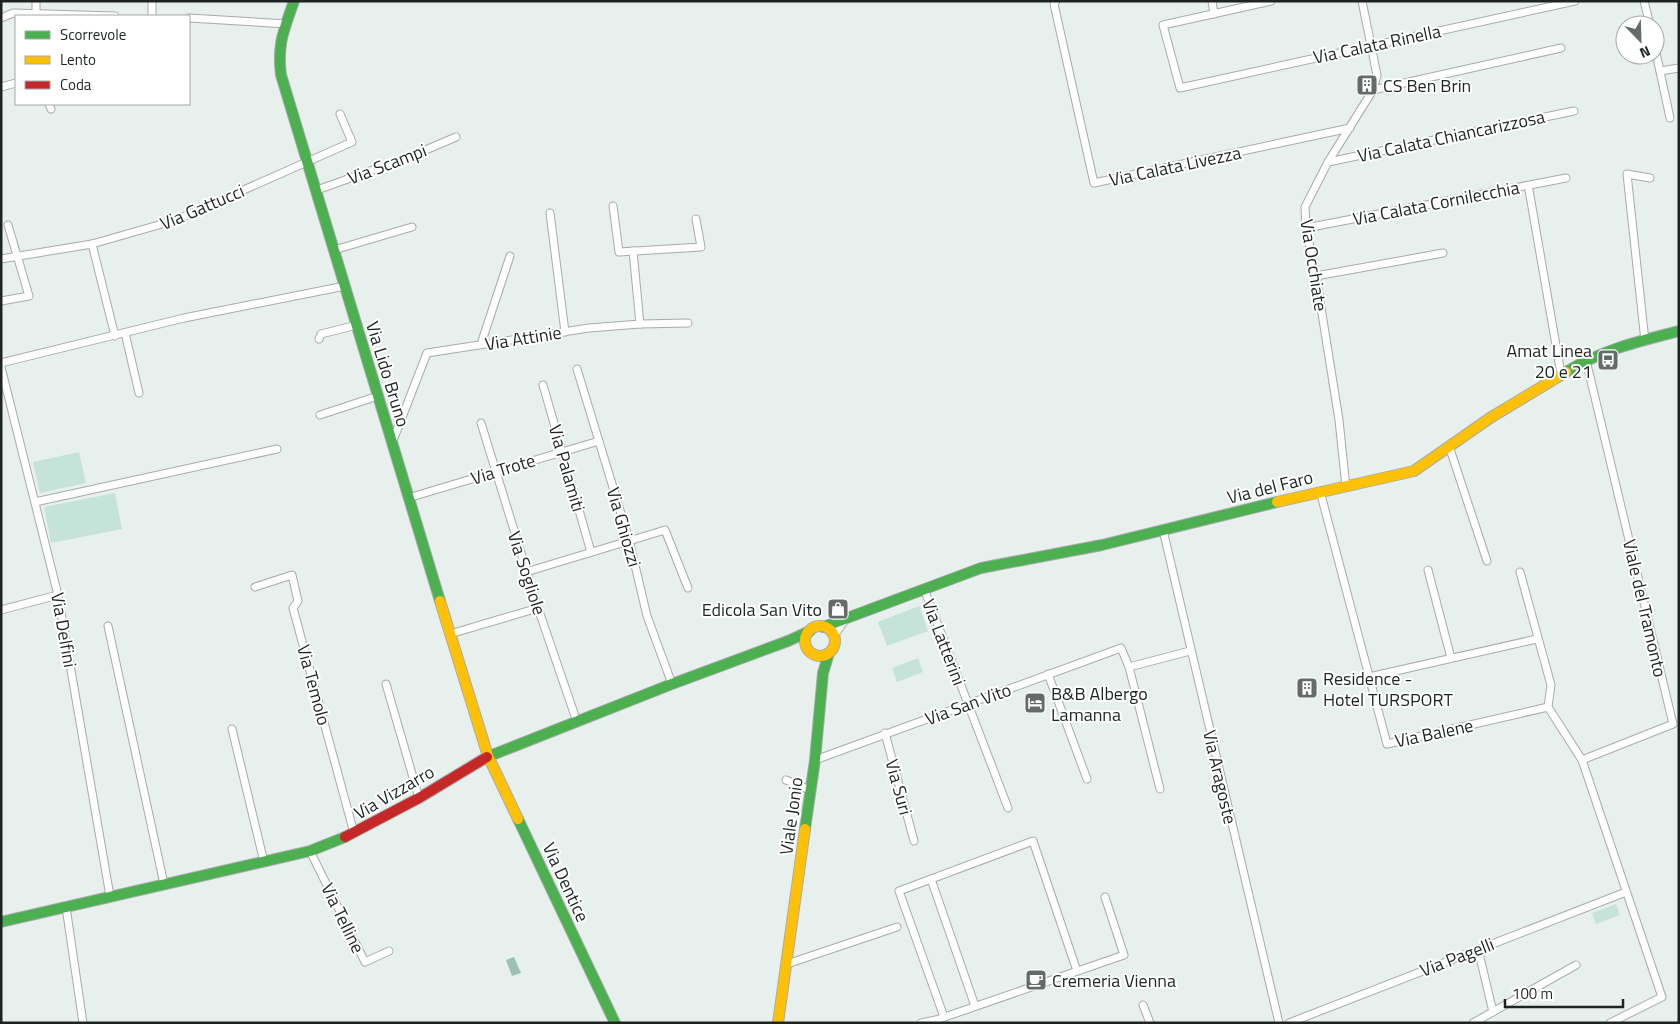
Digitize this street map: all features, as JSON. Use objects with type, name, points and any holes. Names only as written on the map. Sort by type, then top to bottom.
[{"type":"street","points":[[36,1],[36,14]]},
{"type":"street","points":[[152,1],[152,15]]},
{"type":"street","name":"Via Lido Bruno","points":[[294,1],[280,42],[279,60],[281,75],[408,498],[488,756]]},
{"type":"street","name":"Via Calata Livezza","points":[[1056,1],[1054,4],[1094,183],[1350,128]]},
{"type":"street","points":[[1212,1],[1214,14],[1271,1]]},
{"type":"street","name":"Via Occhiate","points":[[1346,487],[1339,420],[1316,276],[1306,228],[1305,207],[1328,162],[1373,90],[1378,75],[1362,1]]},
{"type":"street","name":"Via Calata Rinella","points":[[1214,14],[1163,25],[1180,88],[1575,1]]},
{"type":"street","points":[[1644,1],[1648,15]]},
{"type":"street","points":[[1,18],[13,13],[76,15]]},
{"type":"street","points":[[190,18],[287,24]]},
{"type":"street","points":[[1373,90],[1561,48]]},
{"type":"street","points":[[1659,65],[1670,118]]},
{"type":"street","points":[[1660,71],[1679,68]]},
{"type":"street","points":[[1,86],[15,83]]},
{"type":"street","name":"Via Calata Chiancarizzosa","points":[[1328,162],[1574,111]]},
{"type":"street","name":"Via Gattucci","points":[[1,259],[92,244],[176,220],[352,142],[340,114]]},
{"type":"street","name":"Via Scampi","points":[[317,190],[409,157],[456,137]]},
{"type":"street","points":[[1645,341],[1627,174],[1650,178]]},
{"type":"street","name":"Via Calata Cornilecchia","points":[[1306,228],[1566,178]]},
{"type":"street","points":[[1529,190],[1561,374]]},
{"type":"street","points":[[612,206],[619,252],[701,247],[696,220]]},
{"type":"street","points":[[550,213],[566,332]]},
{"type":"street","points":[[1,301],[29,296],[8,225]]},
{"type":"street","points":[[334,250],[412,227]]},
{"type":"street","points":[[92,244],[115,336]]},
{"type":"street","points":[[633,251],[640,324]]},
{"type":"street","points":[[1316,276],[1443,253]]},
{"type":"street","points":[[480,344],[510,256]]},
{"type":"street","name":"Via Delfini","points":[[110,896],[58,595],[1,365],[184,318],[345,286]]},
{"type":"street","name":"Via Attinie","points":[[392,443],[427,353],[589,328],[688,323]]},
{"type":"street","points":[[319,339],[321,334],[357,325]]},
{"type":"street","name":"Via del Faro","points":[[823,627],[981,568],[1102,545],[1320,491],[1414,471],[1490,418],[1586,360],[1625,345],[1679,332]]},
{"type":"street","points":[[125,333],[139,394]]},
{"type":"street","name":"Viale del Tramonto","points":[[1582,760],[1673,724],[1586,360]]},
{"type":"street","name":"Via Ghiozzi","points":[[577,370],[629,540],[647,616],[672,684]]},
{"type":"street","name":"Via Palamiti","points":[[543,385],[591,552]]},
{"type":"street","points":[[320,415],[378,396]]},
{"type":"street","name":"Via Sogliole","points":[[481,423],[526,572],[577,722]]},
{"type":"street","name":"Via Trote","points":[[408,498],[599,441]]},
{"type":"street","points":[[1449,446],[1487,561]]},
{"type":"street","points":[[35,502],[277,449]]},
{"type":"street","name":"Via Balene","points":[[1320,491],[1387,744],[1548,707]]},
{"type":"street","points":[[526,572],[664,530],[688,588]]},
{"type":"street","name":"Via Aragoste","points":[[1163,530],[1279,1023]]},
{"type":"street","points":[[1428,570],[1452,658]]},
{"type":"street","points":[[1520,572],[1551,685],[1548,707],[1582,760],[1662,996],[1610,1023]]},
{"type":"street","name":"Via Temolo","points":[[254,587],[292,575],[298,601],[293,608],[354,833]]},
{"type":"street","name":"Via Latterini","points":[[924,589],[1008,808]]},
{"type":"street","points":[[1,610],[58,595]]},
{"type":"street","points":[[450,634],[538,608]]},
{"type":"street","points":[[810,631],[805,639],[810,652],[823,656],[830,653],[834,646],[834,636],[845,619]]},
{"type":"street","points":[[108,626],[164,884]]},
{"type":"street","name":"Via Vizzarro","points":[[1,922],[310,851],[354,833],[419,798],[488,756],[788,641],[818,627],[823,627]]},
{"type":"street","points":[[823,627],[834,636]]},
{"type":"street","points":[[1368,677],[1537,639]]},
{"type":"street","name":"Via Vizzarro","points":[[788,641],[806,644]]},
{"type":"street","name":"Via San Vito","points":[[815,760],[884,733],[1121,648],[1129,666]]},
{"type":"street","points":[[1160,789],[1129,666],[1190,651]]},
{"type":"street","name":"Viale Jonio","points":[[778,1023],[815,760],[823,672],[830,653]]},
{"type":"street","points":[[815,655],[823,672]]},
{"type":"street","points":[[1048,674],[1087,779]]},
{"type":"street","points":[[386,684],[419,798]]},
{"type":"street","points":[[232,729],[264,862]]},
{"type":"street","name":"Via Suri","points":[[884,733],[914,841]]},
{"type":"street","name":"Via Dentice","points":[[488,756],[615,1023]]},
{"type":"street","points":[[786,780],[810,790]]},
{"type":"street","points":[[944,1017],[899,891],[1033,841],[1077,971]]},
{"type":"street","name":"Via Telline","points":[[310,851],[365,962],[389,951]]},
{"type":"street","points":[[931,879],[975,1006]]},
{"type":"street","name":"Via Pagelli","points":[[1289,1023],[1626,892]]},
{"type":"street","points":[[920,1023],[937,1021],[1124,955],[1105,897]]},
{"type":"street","points":[[66,907],[83,1023]]},
{"type":"street","points":[[787,964],[897,927]]},
{"type":"street","points":[[1478,949],[1493,1012]]},
{"type":"street","points":[[1473,1023],[1576,964]]},
{"type":"street","points":[[1143,1005],[1150,1023]]},
{"type":"shaded area","points":[[79,452],[86,483],[40,493],[33,462]]},
{"type":"shaded area","points":[[115,493],[122,529],[51,543],[44,507]]},
{"type":"shaded area","points":[[919,606],[928,631],[887,646],[878,622]]},
{"type":"shaded area","points":[[918,658],[923,672],[897,682],[892,668]]},
{"type":"shaded area","points":[[1616,904],[1620,915],[1596,924],[1592,913]]},
{"type":"shaded area","points":[[514,957],[521,973],[512,976],[506,960]]},
{"type":"traffic: fast","points":[[294,1],[284,29],[281,46],[281,75],[440,601]]},
{"type":"traffic: fast","points":[[1566,372],[1607,352],[1679,331]]},
{"type":"traffic: fast","points":[[823,627],[981,568],[1102,545],[1277,502]]},
{"type":"traffic: fast","points":[[487,757],[810,631]]},
{"type":"traffic: fast","points":[[805,829],[815,760],[823,673],[829,653]]},
{"type":"traffic: fast","points":[[518,819],[615,1023]]},
{"type":"traffic: fast","points":[[1,922],[310,851],[345,837]]},
{"type":"traffic: slow","points":[[1277,502],[1414,471],[1490,418],[1566,372]]},
{"type":"traffic: slow","points":[[440,601],[488,756],[518,819]]},
{"type":"traffic: slow","points":[[820,626],[826,627],[834,635],[835,641],[834,647],[826,655],[820,656],[814,655],[806,647],[805,641],[806,635],[814,627],[820,626]]},
{"type":"traffic: slow","points":[[778,1023],[805,829]]},
{"type":"traffic: jam","points":[[345,837],[419,798],[487,757]]},
{"type":"place","name":"CS Ben Brin","points":[[1367,85]]},
{"type":"place","name":"Amat Linea 20 e 21","points":[[1608,360]]},
{"type":"place","name":"Edicola San Vito","points":[[838,609]]},
{"type":"place","name":"Residence - Hotel TURSPORT","points":[[1307,688]]},
{"type":"place","name":"B&B Albergo Lamanna","points":[[1035,703]]},
{"type":"place","name":"Cremeria Vienna","points":[[1036,980]]}]
